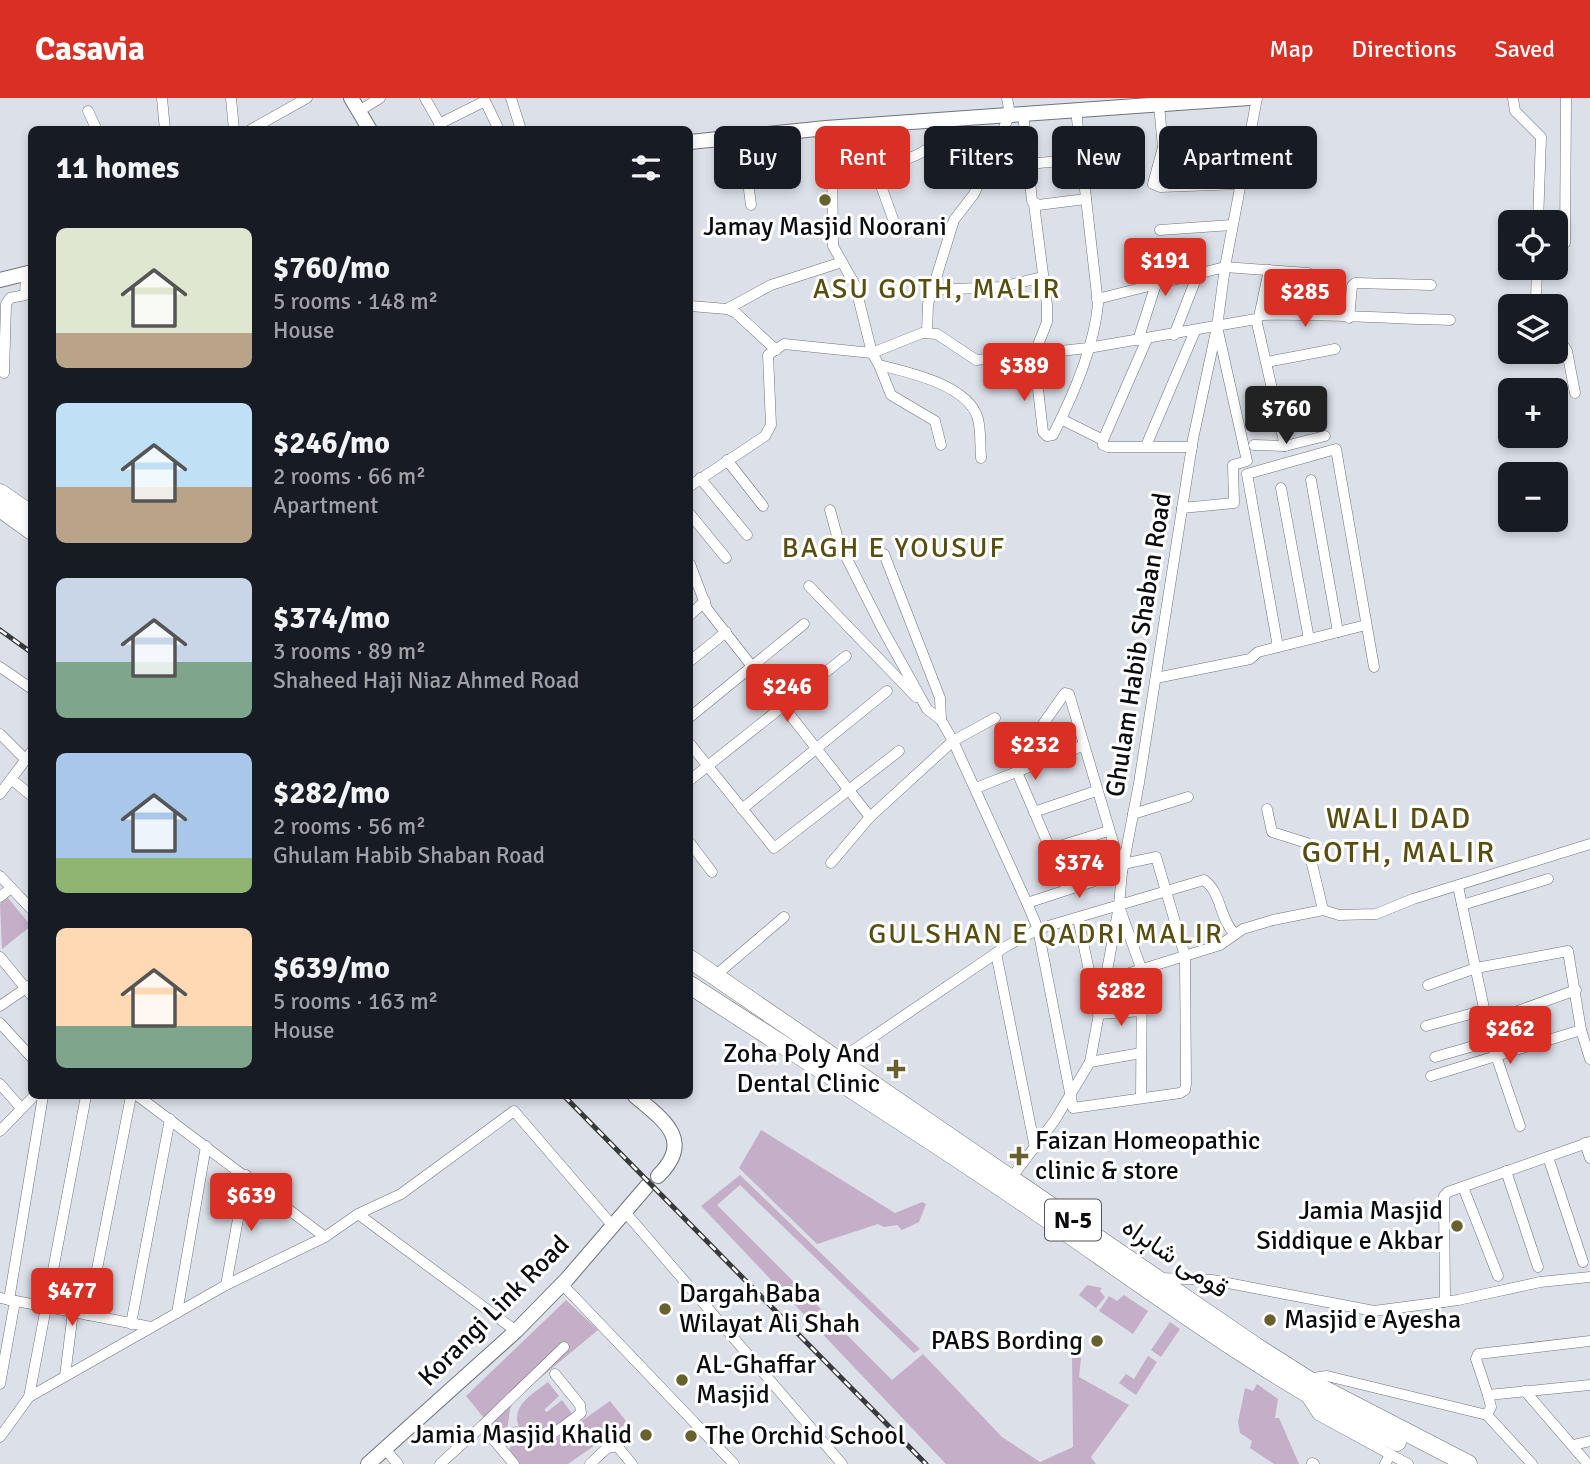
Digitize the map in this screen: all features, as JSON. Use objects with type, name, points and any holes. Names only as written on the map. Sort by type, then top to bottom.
[{"type":"highway","points":[[0,494],[28,512]]},
{"type":"highway","points":[[0,508],[28,528]]},
{"type":"highway","name":"قومی شاہراہ","points":[[693,961],[1012,1177],[1126,1266],[1156,1278],[1306,1387],[1468,1464]]},
{"type":"highway","name":"قومی شاہراہ","points":[[693,987],[1126,1266],[1306,1387],[1444,1464]]},
{"type":"main road","points":[[850,126],[1249,98]]},
{"type":"main road","points":[[355,104],[368,126]]},
{"type":"main road","points":[[693,142],[714,139]]},
{"type":"main road","points":[[0,280],[28,273]]},
{"type":"main road","name":"Korangi Link Road","points":[[380,1458],[516,1331],[673,1162],[677,1149],[673,1135],[660,1118],[638,1099]]},
{"type":"street","points":[[162,98],[165,126]]},
{"type":"street","points":[[231,98],[234,126]]},
{"type":"street","points":[[257,126],[307,98]]},
{"type":"street","points":[[355,104],[380,98]]},
{"type":"street","points":[[425,98],[440,126]]},
{"type":"street","points":[[511,98],[520,126]]},
{"type":"street","points":[[1007,98],[1016,113],[1019,126]]},
{"type":"street","name":"Ghulam Habib Shaban Road","points":[[1251,126],[1257,98]]},
{"type":"street","points":[[1513,98],[1515,111],[1541,137],[1538,210]]},
{"type":"street","points":[[1565,210],[1566,98]]},
{"type":"street","points":[[443,126],[485,101],[497,126]]},
{"type":"street","points":[[1164,126],[1166,102]]},
{"type":"street","points":[[1076,110],[1078,126]]},
{"type":"street","points":[[88,111],[95,126]]},
{"type":"street","points":[[927,333],[928,304],[954,220],[974,194],[1016,113]]},
{"type":"street","points":[[910,155],[934,145],[935,119]]},
{"type":"street","points":[[1159,159],[1152,180],[1159,186]]},
{"type":"street","points":[[749,189],[751,205]]},
{"type":"street","points":[[833,189],[833,246],[855,285],[872,353],[891,395],[935,421],[941,445]]},
{"type":"street","points":[[882,189],[893,219]]},
{"type":"street","points":[[1032,189],[1046,322],[1034,355],[1043,432],[1046,436],[1053,435],[1061,419],[1096,331],[1097,299],[1085,189]]},
{"type":"street","name":"Ghulam Habib Shaban Road","points":[[1012,1177],[1035,1148],[1090,1062],[1119,906],[1122,868],[1156,678],[1192,447],[1217,327],[1224,267],[1239,189]]},
{"type":"street","points":[[1034,204],[1086,199]]},
{"type":"street","points":[[1160,230],[1232,225]]},
{"type":"street","points":[[693,307],[705,310],[727,309],[771,285],[842,262]]},
{"type":"street","points":[[1097,299],[1224,267],[1308,273]]},
{"type":"street","points":[[1269,270],[1259,317],[1285,446]]},
{"type":"street","points":[[932,290],[1002,287],[1042,276]]},
{"type":"street","points":[[4,373],[6,303],[10,298],[25,295],[28,278]]},
{"type":"street","points":[[1349,318],[1352,286],[1355,283],[1431,285]]},
{"type":"street","points":[[1156,284],[1142,340],[1102,440],[1103,445],[1192,447]]},
{"type":"street","points":[[1174,335],[1194,284]]},
{"type":"street","points":[[727,309],[755,328],[776,350]]},
{"type":"street","points":[[693,484],[765,436],[771,425],[768,355],[783,345],[816,345],[872,353],[927,333],[937,334],[976,359],[1088,348],[1174,335],[1259,317],[1305,313],[1349,318],[1450,320]]},
{"type":"street","points":[[1182,508],[1234,503],[1233,465],[1247,461],[1217,327]]},
{"type":"street","points":[[1146,446],[1195,331]]},
{"type":"street","points":[[1267,362],[1335,349]]},
{"type":"street","points":[[1568,356],[1575,393]]},
{"type":"street","points":[[879,365],[946,386],[970,404],[977,417],[981,458]]},
{"type":"street","points":[[1061,419],[1102,440]]},
{"type":"street","points":[[1254,445],[1285,446],[1325,436]]},
{"type":"street","points":[[1278,647],[1247,474],[1334,449],[1338,450],[1374,667]]},
{"type":"street","points":[[727,460],[763,506]]},
{"type":"street","points":[[701,478],[747,535]]},
{"type":"street","points":[[1311,480],[1338,632]]},
{"type":"street","points":[[1281,488],[1309,639]]},
{"type":"street","points":[[830,510],[839,543],[927,709]]},
{"type":"street","points":[[693,518],[726,558]]},
{"type":"street","points":[[884,554],[940,698],[941,720]]},
{"type":"street","points":[[693,571],[705,601],[726,632],[870,817]]},
{"type":"street","points":[[809,586],[927,709],[941,720],[953,741],[1038,929],[1073,1108],[1185,1090],[1185,956],[1164,892],[1156,856],[1027,903]]},
{"type":"street","points":[[693,612],[705,601]]},
{"type":"street","points":[[693,715],[804,624]]},
{"type":"street","points":[[1156,678],[1251,659],[1258,652],[1366,625]]},
{"type":"street","points":[[693,659],[726,632]]},
{"type":"street","points":[[693,777],[846,656]]},
{"type":"street","points":[[0,667],[28,686]]},
{"type":"street","points":[[742,808],[887,691]]},
{"type":"street","points":[[1041,727],[1067,693],[1108,831],[1122,868]]},
{"type":"street","points":[[831,863],[870,817],[953,741],[995,718]]},
{"type":"street","points":[[0,734],[28,755],[0,794]]},
{"type":"street","points":[[976,788],[1082,746]]},
{"type":"street","points":[[693,748],[774,848],[899,751]]},
{"type":"street","points":[[1017,772],[1067,888]]},
{"type":"street","points":[[11,779],[28,793]]},
{"type":"street","points":[[1034,812],[1096,791]]},
{"type":"street","points":[[1133,814],[1188,797]]},
{"type":"street","points":[[1267,809],[1272,832],[1307,843],[1323,910]]},
{"type":"street","points":[[1050,849],[1108,831]]},
{"type":"street","points":[[1104,981],[1220,945],[1234,933],[1273,920],[1323,910],[1339,915],[1376,914],[1413,898],[1590,844]]},
{"type":"street","points":[[693,847],[712,872]]},
{"type":"street","points":[[0,876],[28,906]]},
{"type":"street","points":[[1462,905],[1548,879]]},
{"type":"street","points":[[839,1060],[996,953],[1038,929],[1204,880],[1215,890],[1223,914],[1234,933]]},
{"type":"street","points":[[1458,886],[1491,1041],[1520,1126]]},
{"type":"street","points":[[0,897],[11,888]]},
{"type":"street","points":[[1119,906],[1142,971],[1141,1097]]},
{"type":"street","points":[[716,975],[783,917]]},
{"type":"street","points":[[1078,918],[1098,1014],[1142,1011]]},
{"type":"street","points":[[1428,985],[1476,968],[1568,951],[1581,1030],[1590,1059]]},
{"type":"street","points":[[996,953],[1035,1148]]},
{"type":"street","points":[[0,957],[28,988]]},
{"type":"street","points":[[0,1006],[28,990]]},
{"type":"street","points":[[1487,1022],[1576,990]]},
{"type":"street","points":[[1426,1026],[1485,1010]]},
{"type":"street","points":[[0,1023],[28,1054]]},
{"type":"street","points":[[1432,1076],[1496,1054],[1581,1030]]},
{"type":"street","points":[[1435,1057],[1491,1041]]},
{"type":"street","points":[[1090,1062],[1141,1053]]},
{"type":"street","points":[[0,1084],[21,1108]]},
{"type":"street","points":[[0,1131],[31,1099]]},
{"type":"street","points":[[0,1384],[8,1300],[42,1099]]},
{"type":"street","points":[[0,1437],[29,1397],[85,1099]]},
{"type":"street","points":[[88,1315],[130,1099]]},
{"type":"street","points":[[142,1099],[325,1237]]},
{"type":"street","points":[[29,1397],[226,1285],[325,1237],[358,1214],[401,1194],[514,1111],[612,1225]]},
{"type":"street","points":[[131,1324],[170,1119]]},
{"type":"street","points":[[1445,1302],[1444,1196],[1588,1142],[1590,1158]]},
{"type":"street","points":[[177,1313],[206,1146]]},
{"type":"street","points":[[1548,1157],[1583,1262]]},
{"type":"street","points":[[1506,1171],[1538,1267]]},
{"type":"street","points":[[226,1285],[246,1175]]},
{"type":"street","points":[[1463,1187],[1498,1276]]},
{"type":"street","points":[[625,1212],[842,1464]]},
{"type":"street","points":[[358,1214],[516,1331]]},
{"type":"street","points":[[1156,1278],[1212,1280],[1374,1311],[1445,1302],[1540,1282],[1590,1277]]},
{"type":"street","points":[[562,1284],[734,1464]]},
{"type":"street","points":[[8,1300],[151,1328]]},
{"type":"street","points":[[65,1376],[73,1312]]},
{"type":"street","points":[[1487,1415],[1491,1407],[1476,1359],[1478,1354],[1590,1341]]},
{"type":"street","points":[[447,1462],[564,1347]]},
{"type":"street","points":[[491,1438],[516,1432],[525,1438],[540,1440],[581,1413],[580,1405],[555,1374]]},
{"type":"street","points":[[1408,1464],[1387,1459],[1318,1415],[1306,1387],[1327,1376],[1487,1415],[1532,1464]]},
{"type":"street","points":[[1488,1395],[1590,1385]]},
{"type":"street","points":[[1525,1391],[1588,1464]]},
{"type":"street","points":[[0,1418],[13,1421]]},
{"type":"street","points":[[482,1426],[513,1464]]},
{"type":"street","points":[[1573,1445],[1590,1441]]},
{"type":"street","points":[[590,1464],[607,1448],[617,1447],[632,1464]]},
{"type":"street","points":[[380,1458],[398,1464]]},
{"type":"shaded area","points":[[8,898],[28,922],[28,928],[2,949],[0,904]]},
{"type":"shaded area","points":[[761,1130],[895,1213],[922,1202],[926,1204],[919,1222],[902,1230],[897,1225],[884,1227],[878,1224],[817,1244],[739,1168]]},
{"type":"shaded area","points":[[740,1175],[920,1349],[914,1353],[740,1185],[717,1205],[892,1380],[923,1354],[1002,1437],[1040,1462],[1073,1447],[1072,1354],[1081,1358],[1079,1377],[1129,1405],[1091,1457],[1096,1464],[946,1464],[701,1206]]},
{"type":"shaded area","points":[[1087,1285],[1102,1288],[1100,1291],[1105,1297],[1096,1308],[1079,1295]]},
{"type":"shaded area","points":[[1124,1295],[1148,1311],[1133,1334],[1099,1311],[1109,1296],[1117,1301]]},
{"type":"shaded area","points":[[566,1300],[598,1330],[515,1399],[510,1409],[506,1438],[502,1440],[466,1396]]},
{"type":"shaded area","points":[[1170,1322],[1180,1329],[1161,1357],[1151,1350]]},
{"type":"shaded area","points":[[1148,1356],[1157,1362],[1136,1395],[1119,1383],[1126,1374],[1134,1379]]},
{"type":"shaded area","points":[[548,1382],[559,1396],[544,1410],[547,1412],[562,1400],[573,1415],[538,1438],[520,1429],[517,1414],[524,1402]]},
{"type":"shaded area","points":[[1257,1384],[1278,1399],[1275,1418],[1279,1418],[1299,1464],[1274,1464],[1250,1448],[1252,1441],[1240,1433],[1238,1422],[1245,1388],[1253,1391]]},
{"type":"shaded area","points":[[610,1401],[626,1421],[624,1425],[568,1464],[519,1464],[509,1449],[514,1443],[534,1447],[550,1443]]},
{"type":"railway","points":[[0,630],[28,650]]},
{"type":"railway","points":[[567,1099],[926,1464]]},
{"type":"place","name":"Jamay Masjid Noorani","points":[[825,200]]},
{"type":"place","name":"Zoha Poly And Dental Clinic","points":[[896,1069]]},
{"type":"place","name":"Faizan Homeopathic clinic & store","points":[[1019,1156]]},
{"type":"place","name":"Jamia Masjid Siddique e Akbar","points":[[1457,1226]]},
{"type":"place","name":"Dargah Baba Wilayat Ali Shah","points":[[665,1309]]},
{"type":"place","name":"Masjid e Ayesha","points":[[1270,1320]]},
{"type":"place","name":"PABS Bording","points":[[1097,1341]]},
{"type":"place","name":"AL-Ghaffar Masjid","points":[[682,1380]]},
{"type":"place","name":"Jamia Masjid Khalid","points":[[646,1435]]},
{"type":"place","name":"The Orchid School","points":[[691,1436]]},
{"type":"district","name":"ASU GOTH, MALIR","points":[[937,289]]},
{"type":"district","name":"BAGH E YOUSUF","points":[[894,548]]},
{"type":"district","name":"WALI DAD GOTH, MALIR","points":[[1399,835]]},
{"type":"district","name":"GULSHAN E QADRI MALIR","points":[[1046,934]]}]
